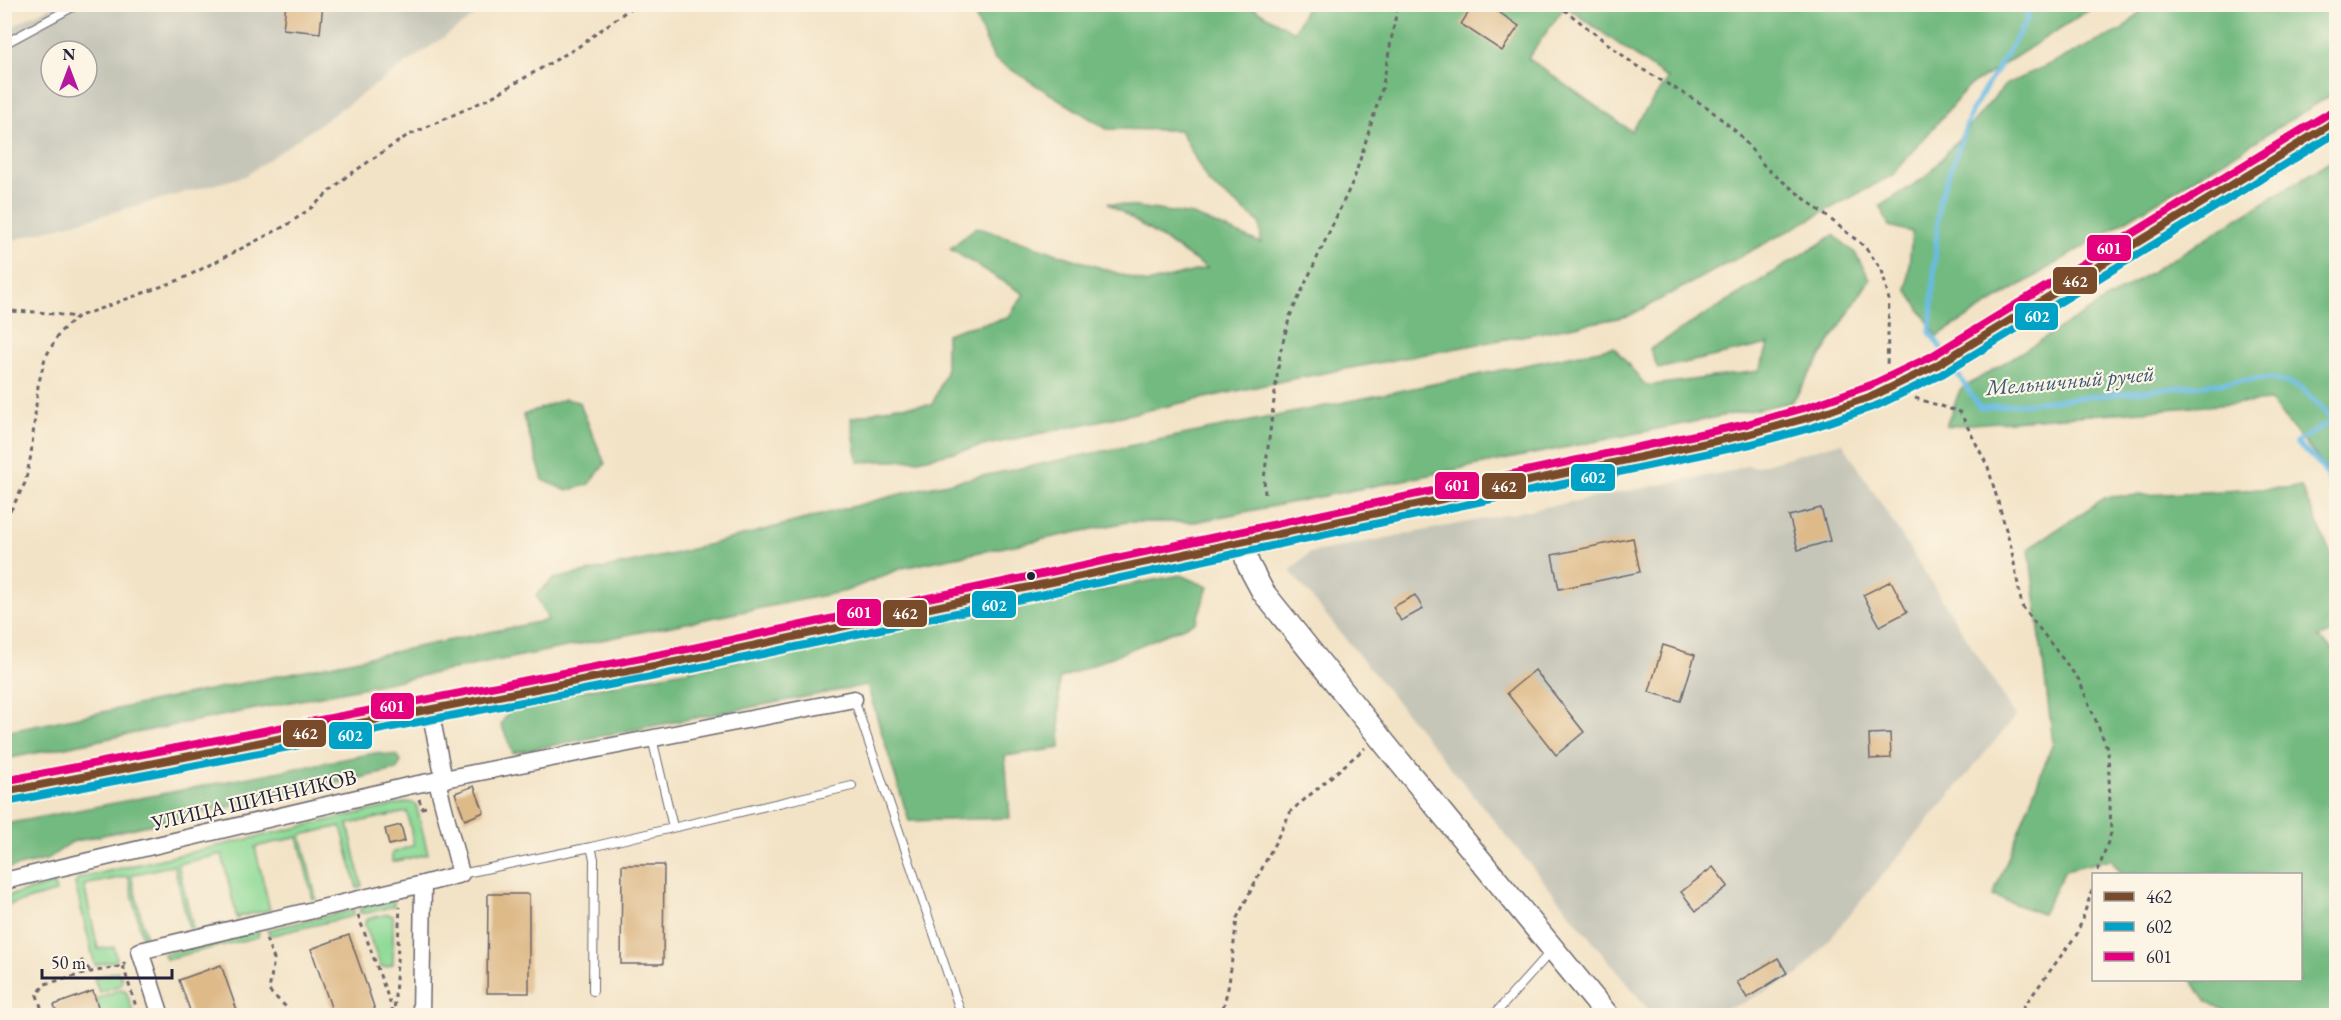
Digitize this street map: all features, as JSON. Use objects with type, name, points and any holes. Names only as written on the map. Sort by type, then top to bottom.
[{"type":"main road","points":[[4,792],[695,658],[1749,434],[1811,417],[1887,389],[1937,365],[2337,121]]},
{"type":"main road","points":[[1242,541],[1248,564],[1263,592],[1608,1016]]},
{"type":"street","name":"УЛИЦА ШИННИКОВ","points":[[4,881],[408,786],[854,699]]},
{"type":"street","points":[[162,1016],[140,951],[461,874],[441,780],[430,710]]},
{"type":"street","points":[[422,1016],[423,884]]},
{"type":"lane","points":[[4,44],[78,4]]},
{"type":"lane","points":[[854,699],[962,1016]]},
{"type":"lane","points":[[652,737],[673,827]]},
{"type":"lane","points":[[461,874],[591,847],[852,786]]},
{"type":"lane","points":[[591,847],[594,859],[593,991]]},
{"type":"lane","points":[[1493,1016],[1553,949]]},
{"type":"path","points":[[4,517],[12,508],[25,483],[31,455],[38,386],[45,358],[60,332],[77,317],[182,279],[287,225],[312,208],[346,177],[405,137],[498,93],[578,47],[636,4]]},
{"type":"path","points":[[1265,494],[1264,479],[1280,353],[1290,316],[1354,179],[1382,89],[1398,4]]},
{"type":"path","points":[[1557,4],[1635,65],[1707,107],[1740,135],[1766,168],[1864,246],[1882,270],[1889,300],[1887,389],[1960,412],[1988,467],[2011,547],[2022,606],[2079,680],[2108,750],[2111,833],[2097,873]]},
{"type":"path","points":[[4,311],[77,317]]},
{"type":"path","points":[[1221,1016],[1229,984],[1237,918],[1291,811],[1378,736]]},
{"type":"path","points":[[2017,1016],[2077,934],[2092,891]]},
{"type":"path","points":[[355,900],[359,918],[394,1014]]},
{"type":"path","points":[[390,910],[400,907],[394,1014]]},
{"type":"path","points":[[359,918],[369,915]]},
{"type":"path","points":[[256,942],[267,940],[274,959],[269,991],[296,1016]]},
{"type":"path","points":[[128,955],[123,966],[139,1016]]},
{"type":"path","points":[[81,960],[92,972]]},
{"type":"path","points":[[44,1016],[37,995],[45,984],[123,966]]},
{"type":"shaded area","points":[[54,5],[490,5],[245,176],[5,242],[5,30]]},
{"type":"shaded area","points":[[1842,442],[2016,716],[1800,974],[1743,1003],[1709,1015],[1653,1015],[1290,571],[1309,553],[1736,470],[1750,465],[1754,467]]},
{"type":"green space","points":[[1308,4],[2097,5],[1968,87],[1893,175],[1629,316],[1292,379],[918,460],[858,462],[851,418],[897,406],[932,405],[946,372],[946,334],[1008,318],[1024,294],[950,249],[976,227],[1147,283],[1207,268],[1108,203],[1193,215],[1261,243],[1260,223],[1208,182],[1180,130],[1107,129],[994,59],[970,5],[1248,5],[1294,32]],"holes":[[[1565,6],[1668,79],[1631,131],[1528,58]]]},
{"type":"green space","points":[[2147,5],[2336,5],[2336,92],[1937,336],[1907,290],[1912,232],[1889,226],[1880,206],[1926,177],[2005,85],[2122,30]]},
{"type":"green space","points":[[2336,158],[2336,473],[2333,477],[2270,401],[1946,426],[1960,390]]},
{"type":"green space","points":[[1834,235],[1855,253],[1870,279],[1792,402],[1195,522],[1127,522],[902,568],[846,591],[5,759],[5,732],[548,620],[536,595],[553,579],[673,554],[923,488],[1614,347],[1646,386],[1759,371],[1769,344],[1658,369],[1650,349]]},
{"type":"green space","points":[[565,399],[579,402],[605,464],[589,484],[567,491],[543,480],[523,415]]},
{"type":"green space","points":[[2301,487],[2336,565],[2336,633],[2318,637],[2336,653],[2336,1015],[2232,1015],[2206,1001],[2192,981],[2302,981],[2302,873],[2121,873],[2111,859],[2065,870],[2042,914],[1993,896],[2053,743],[2029,548],[2106,497]]},
{"type":"green space","points":[[1180,575],[1208,587],[1196,622],[1059,679],[1060,748],[1005,756],[1010,818],[909,821],[867,685],[513,753],[501,724],[514,704]]},
{"type":"green space","points":[[375,753],[398,756],[401,762],[396,770],[72,842],[46,860],[5,869],[5,824]]},
{"type":"green space","points":[[408,802],[416,804],[428,854],[392,862],[392,853],[414,845],[407,812],[348,824],[362,886],[357,888],[341,826],[301,835],[316,898],[313,899],[298,837],[255,847],[270,910],[240,916],[237,919],[222,854],[178,864],[193,928],[189,928],[174,865],[131,875],[146,938],[142,937],[128,876],[84,885],[98,949],[114,947],[117,960],[95,965],[75,884],[79,878]]},
{"type":"green space","points":[[54,884],[56,892],[8,905],[6,899],[8,896]]},
{"type":"green space","points":[[394,901],[394,906],[360,913],[360,908]]},
{"type":"green space","points":[[354,910],[353,916],[273,935],[270,935],[267,930]]},
{"type":"green space","points":[[388,914],[393,916],[393,964],[381,967],[365,925],[366,919]]},
{"type":"green space","points":[[259,932],[258,937],[166,959],[164,954]]},
{"type":"green space","points":[[117,971],[122,978],[121,985],[99,992],[94,978]]},
{"type":"green space","points":[[121,989],[126,991],[134,1015],[101,1015],[96,999]]},
{"type":"building","points":[[286,4],[323,4],[320,33],[283,29]]},
{"type":"building","points":[[1474,4],[1487,4],[1519,26],[1502,51],[1461,24]]},
{"type":"building","points":[[1821,508],[1830,541],[1798,550],[1789,516]]},
{"type":"building","points":[[1633,538],[1640,572],[1559,589],[1552,555]]},
{"type":"building","points":[[1891,581],[1907,612],[1880,626],[1863,595]]},
{"type":"building","points":[[1415,595],[1423,609],[1401,621],[1393,607]]},
{"type":"building","points":[[1663,645],[1695,655],[1681,701],[1649,692]]},
{"type":"building","points":[[1535,670],[1584,732],[1556,755],[1507,693]]},
{"type":"building","points":[[1890,733],[1891,758],[1870,759],[1869,734]]},
{"type":"building","points":[[474,786],[484,812],[465,820],[455,793]]},
{"type":"building","points":[[401,825],[405,841],[389,845],[385,829]]},
{"type":"building","points":[[622,865],[664,865],[663,964],[621,964]]},
{"type":"building","points":[[1713,867],[1728,886],[1696,911],[1681,892]]},
{"type":"building","points":[[488,894],[529,894],[529,993],[487,993]]},
{"type":"building","points":[[349,935],[377,1016],[334,1016],[311,949]]},
{"type":"building","points":[[1778,958],[1787,973],[1747,998],[1737,982]]},
{"type":"building","points":[[221,965],[239,1016],[192,1016],[179,980]]},
{"type":"building","points":[[93,991],[101,1016],[58,1016],[54,1005]]},
{"type":"waterway","name":"Мельничный ручей","points":[[1945,354],[1930,332],[1939,201],[1972,110],[2029,17],[2020,4]]},
{"type":"waterway","name":"Мельничный ручей","points":[[1950,362],[1980,408],[2270,378],[2301,387],[2333,420],[2296,443],[2321,465],[2336,496]]},
{"type":"transit line","name":"601","points":[[4,781],[693,648],[1747,424],[1808,407],[1871,385],[1932,356],[2331,112]]},
{"type":"transit line","name":"462","points":[[4,792],[695,658],[1749,434],[1811,417],[1875,395],[1937,365],[2336,121]]},
{"type":"transit line","name":"602","points":[[6,802],[697,668],[1751,444],[1814,427],[1878,405],[1942,374],[2336,133]]}]
